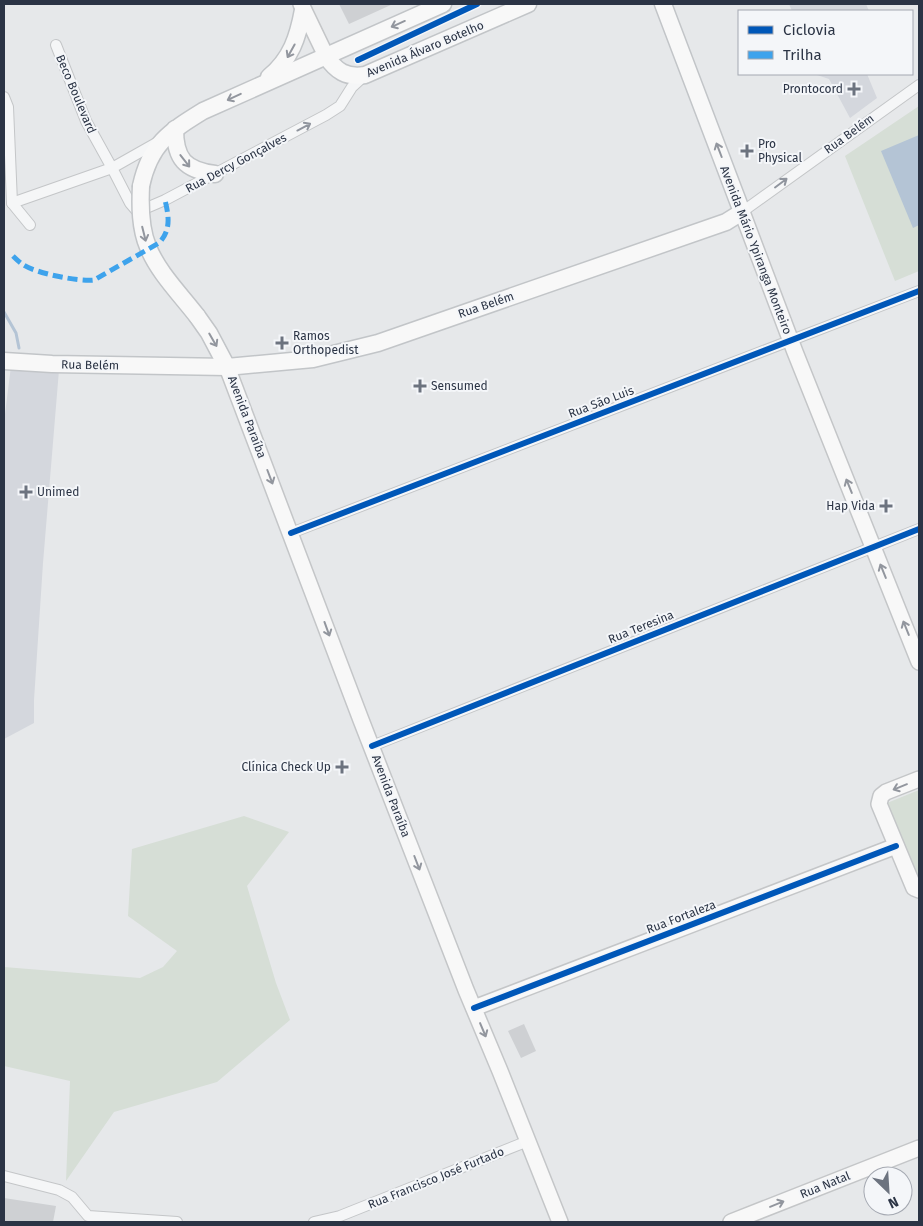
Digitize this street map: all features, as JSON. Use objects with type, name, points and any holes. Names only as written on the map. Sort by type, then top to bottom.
[{"type":"main road","points":[[215,174],[200,172],[189,167],[181,159],[169,134],[203,111],[262,83],[443,4]]},
{"type":"main road","name":"Avenida Álvaro Botelho","points":[[326,56],[340,72],[350,76],[365,75],[528,4]]},
{"type":"main road","name":"Avenida Mário Ypiranga Monteiro","points":[[663,4],[790,341],[919,662]]},
{"type":"main road","points":[[302,7],[326,56]]},
{"type":"main road","points":[[262,83],[276,72],[292,50],[299,32],[302,7]]},
{"type":"main road","name":"Avenida Paraíba","points":[[169,134],[152,154],[145,168],[141,186],[142,227],[148,246],[158,266],[209,333],[227,366],[372,746],[560,1222]]},
{"type":"main road","name":"Rua Belém","points":[[4,360],[52,364],[227,366],[313,359],[378,343],[726,222],[742,212]]},
{"type":"main road","points":[[919,779],[886,792],[880,799],[879,804],[914,888],[919,890]]},
{"type":"main road","name":"Rua Fortaleza","points":[[474,1008],[896,846]]},
{"type":"main road","name":"Rua Natal","points":[[731,1222],[919,1148]]},
{"type":"street","name":"Beco Boulevard","points":[[56,45],[86,121],[112,168]]},
{"type":"street","name":"Rua Dercy Gonçalves","points":[[112,168],[130,203],[136,210],[144,209],[165,200],[326,115],[340,106],[352,88],[365,75]]},
{"type":"street","name":"Rua Belém","points":[[742,212],[919,85]]},
{"type":"street","points":[[4,97],[8,107],[12,203],[30,225]]},
{"type":"street","points":[[12,203],[112,168],[169,134]]},
{"type":"street","name":"Rua São Luis","points":[[291,533],[919,292]]},
{"type":"street","name":"Rua Teresina","points":[[372,746],[919,529]]},
{"type":"street","name":"Rua Francisco José Furtado","points":[[314,1222],[340,1216],[528,1141]]},
{"type":"street","points":[[4,1176],[59,1190],[72,1198],[87,1219],[177,1222]]},
{"type":"shaded area","points":[[789,4],[866,4],[869,10],[792,10]]},
{"type":"shaded area","name":"Prontocord","points":[[817,75],[867,75],[877,98],[850,118],[829,79]]},
{"type":"shaded area","points":[[919,106],[919,271],[895,281],[845,156]]},
{"type":"shaded area","name":"Unimed","points":[[11,366],[59,370],[43,563],[34,723],[4,739],[4,422]]},
{"type":"shaded area","points":[[919,790],[919,882],[887,803]]},
{"type":"shaded area","points":[[244,816],[289,832],[247,886],[276,983],[290,1020],[217,1082],[114,1112],[66,1181],[70,1081],[4,1066],[4,967],[140,978],[163,967],[177,951],[128,916],[132,849]]},
{"type":"water","points":[[919,135],[919,225],[913,228],[881,151]]},
{"type":"building","points":[[339,4],[393,4],[349,24]]},
{"type":"building","points":[[524,1024],[536,1051],[521,1058],[508,1031]]},
{"type":"building","points":[[4,1198],[56,1206],[53,1222],[4,1222]]},
{"type":"waterway","points":[[4,312],[16,333],[19,348]]},
{"type":"marked path","points":[[13,256],[28,267],[46,274],[78,280],[94,280],[159,243],[166,233],[168,223],[165,200]]},
{"type":"cycle path","points":[[358,60],[477,4]]},
{"type":"cycle path","points":[[291,533],[919,291]]},
{"type":"cycle path","points":[[372,746],[919,529]]},
{"type":"cycle path","points":[[474,1008],[896,846]]},
{"type":"place","name":"Prontocord","points":[[854,89]]},
{"type":"place","name":"Pro Physical","points":[[747,151]]},
{"type":"place","name":"Ramos Orthopedist","points":[[282,343]]},
{"type":"place","name":"Sensumed","points":[[420,386]]},
{"type":"place","name":"Unimed","points":[[26,492]]},
{"type":"place","name":"Hap Vida","points":[[886,506]]},
{"type":"place","name":"Clínica Check Up","points":[[342,767]]}]
